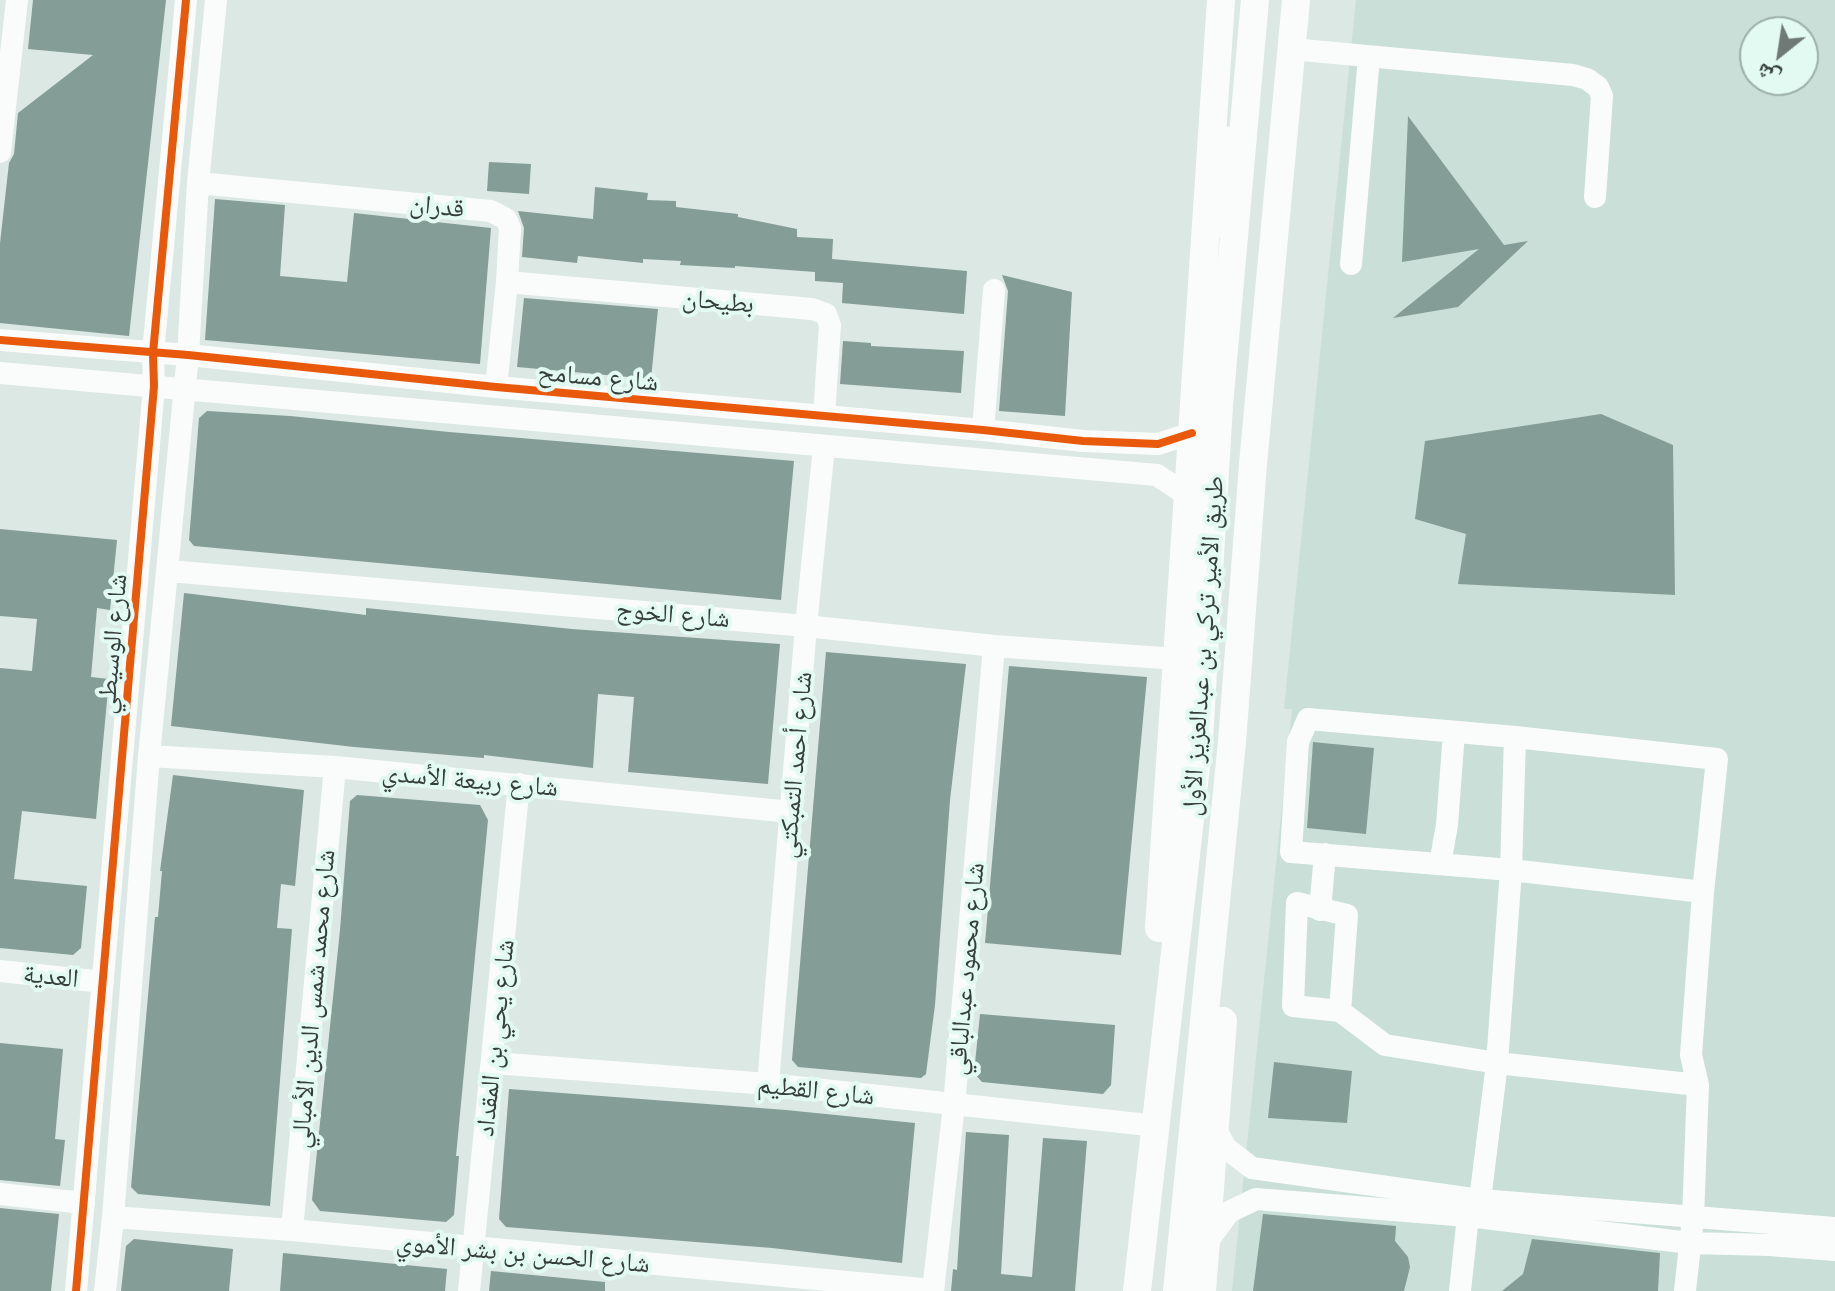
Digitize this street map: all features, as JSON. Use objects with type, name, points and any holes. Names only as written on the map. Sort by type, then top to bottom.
[{"type":"main road","points":[[1122,1291],[1159,928],[1224,0]]},
{"type":"main road","name":"طريق الأمير تركي بن عبدالعزيز الأول","points":[[1137,1291],[1199,739],[1219,405],[1255,0]]},
{"type":"main road","name":"طريق الأمير تركي بن عبدالعزيز الأول","points":[[1177,1291],[1232,742],[1253,464],[1299,0]]},
{"type":"main road","points":[[1202,1291],[1295,49]]},
{"type":"main road","points":[[1159,928],[1182,890]]},
{"type":"street","points":[[0,152],[6,52],[17,0]]},
{"type":"street","name":"شارع الوسيطي","points":[[76,1291],[154,386],[153,353],[186,0]]},
{"type":"street","name":"شارع الوسيطي","points":[[105,1291],[149,756],[185,390],[198,183],[216,0]]},
{"type":"street","points":[[1219,405],[1224,0]]},
{"type":"street","points":[[1295,49],[1573,75],[1587,79],[1598,87],[1602,96],[1595,197]]},
{"type":"street","points":[[1351,264],[1369,57]]},
{"type":"street","name":"قدران","points":[[198,183],[491,211],[506,219],[510,228],[507,282],[496,387]]},
{"type":"street","name":"بطيحان","points":[[507,282],[812,309],[826,314],[830,325],[824,416]]},
{"type":"street","points":[[983,430],[994,290]]},
{"type":"street","name":"شارع مسامح","points":[[0,340],[188,355],[1083,441],[1158,444],[1192,433]]},
{"type":"street","name":"شارع مسامح","points":[[0,373],[1157,475],[1187,495]]},
{"type":"street","points":[[786,442],[810,434],[810,425],[792,414]]},
{"type":"street","points":[[861,449],[842,439],[840,430],[863,419]]},
{"type":"street","points":[[1083,441],[1096,445],[1103,452],[1103,459],[1085,468]]},
{"type":"street","name":"شارع أحمد التمبكتي","points":[[768,1084],[824,446]]},
{"type":"street","name":"شارع الخوج","points":[[169,571],[806,626],[994,646],[1177,659]]},
{"type":"street","name":"شارع محمود عبدالباقي","points":[[933,1291],[954,1105],[994,646]]},
{"type":"street","points":[[1685,1291],[1693,1218],[1698,1085],[1691,1055],[1717,759],[1308,719],[1298,742],[1291,852],[1511,870],[1703,892]]},
{"type":"street","points":[[1440,864],[1447,825],[1454,732]]},
{"type":"street","points":[[1460,1291],[1497,1063],[1511,870],[1515,737]]},
{"type":"street","name":"شارع ربيعة الأسدي","points":[[149,756],[335,767],[791,812]]},
{"type":"street","name":"شارع محمد شمس الدين الأمبالي","points":[[292,1230],[335,767]]},
{"type":"street","name":"شارع يحي بن المقداد","points":[[469,1291],[494,1063],[519,784]]},
{"type":"street","points":[[1320,910],[1325,854]]},
{"type":"street","points":[[1340,1011],[1347,915],[1297,903],[1293,1006],[1340,1011],[1385,1045],[1497,1063],[1698,1085]]},
{"type":"street","name":"العدية","points":[[0,971],[103,982]]},
{"type":"street","name":"شارع القطيم","points":[[494,1063],[768,1084],[1139,1124]]},
{"type":"street","points":[[1215,1128],[1226,1148],[1252,1168],[1690,1243],[1835,1250]]},
{"type":"street","points":[[1310,1203],[1314,1177]]},
{"type":"street","points":[[0,1194],[84,1203]]},
{"type":"street","points":[[1205,1245],[1229,1212],[1256,1199],[1693,1218],[1835,1228]]},
{"type":"street","name":"شارع الحسن بن بشر الأموي","points":[[113,1217],[292,1230],[933,1291]]},
{"type":"shaded area","points":[[1356,0],[1835,0],[1835,1291],[1232,1291],[1292,709],[1284,709]]},
{"type":"building","points":[[33,0],[166,0],[129,336],[0,323],[0,243],[18,113],[93,55],[28,49]]},
{"type":"building","points":[[1408,116],[1504,245],[1528,241],[1458,307],[1393,318],[1479,249],[1402,262]]},
{"type":"building","points":[[489,162],[531,164],[529,194],[487,191]]},
{"type":"building","points":[[595,187],[648,193],[647,200],[676,201],[676,207],[738,214],[738,217],[797,229],[797,237],[833,239],[832,259],[967,271],[964,314],[842,303],[843,283],[815,281],[815,272],[680,265],[681,261],[643,259],[643,263],[578,256],[577,263],[522,257],[524,228],[518,211],[593,219]]},
{"type":"building","points":[[215,199],[285,205],[280,276],[347,282],[354,213],[491,228],[480,364],[205,340]]},
{"type":"building","points":[[1002,275],[1072,292],[1065,416],[999,411],[1008,291]]},
{"type":"building","points":[[524,298],[658,309],[651,379],[517,367]]},
{"type":"building","points":[[843,341],[871,343],[871,346],[964,351],[961,393],[840,384]]},
{"type":"building","points":[[207,411],[794,461],[781,600],[194,546],[189,540],[199,418]]},
{"type":"building","points":[[1601,414],[1673,445],[1675,595],[1458,584],[1466,534],[1415,519],[1425,441]]},
{"type":"building","points":[[0,529],[117,540],[110,610],[97,608],[91,677],[109,679],[96,819],[22,811],[14,879],[87,886],[81,948],[73,955],[0,948],[0,668],[32,671],[37,619],[0,616]]},
{"type":"building","points":[[184,593],[366,615],[366,608],[572,629],[780,644],[768,784],[628,772],[634,697],[598,694],[593,768],[484,755],[484,758],[354,747],[171,726]]},
{"type":"building","points":[[826,652],[966,664],[950,800],[935,1005],[926,1074],[921,1078],[798,1067],[792,1060]]},
{"type":"building","points":[[1009,666],[1147,677],[1121,955],[985,943]]},
{"type":"building","points":[[1313,742],[1374,748],[1366,834],[1307,828]]},
{"type":"building","points":[[173,775],[304,790],[295,886],[281,884],[277,928],[292,929],[270,1206],[138,1194],[131,1187],[155,917],[158,917],[160,871]]},
{"type":"building","points":[[357,795],[480,805],[488,820],[456,1156],[459,1156],[454,1215],[446,1222],[320,1211],[312,1200],[350,801]]},
{"type":"building","points":[[980,1014],[1115,1025],[1111,1085],[1103,1094],[982,1082],[974,1073]]},
{"type":"building","points":[[0,1043],[63,1049],[55,1139],[65,1140],[60,1186],[0,1180]]},
{"type":"building","points":[[1274,1062],[1352,1071],[1347,1123],[1268,1118]]},
{"type":"building","points":[[509,1089],[915,1123],[902,1263],[772,1248],[506,1227],[499,1219]]},
{"type":"building","points":[[966,1132],[1009,1135],[1001,1274],[1032,1277],[1043,1138],[1087,1141],[1075,1291],[951,1291],[953,1269],[957,1270]]},
{"type":"building","points":[[0,1208],[59,1214],[51,1291],[0,1291]]},
{"type":"building","points":[[1263,1214],[1396,1226],[1395,1241],[1408,1257],[1410,1267],[1404,1291],[1253,1291]]},
{"type":"building","points":[[134,1239],[233,1249],[229,1291],[121,1291],[126,1246]]},
{"type":"building","points":[[1532,1239],[1660,1253],[1658,1291],[1502,1291],[1523,1274]]},
{"type":"building","points":[[283,1253],[447,1269],[445,1291],[280,1291]]},
{"type":"building","points":[[491,1271],[605,1282],[605,1291],[489,1291]]},
{"type":"cycle path","points":[[76,1291],[154,386],[153,353],[186,0]]},
{"type":"cycle path","points":[[0,340],[188,355],[1083,441],[1158,444],[1192,433]]}]
